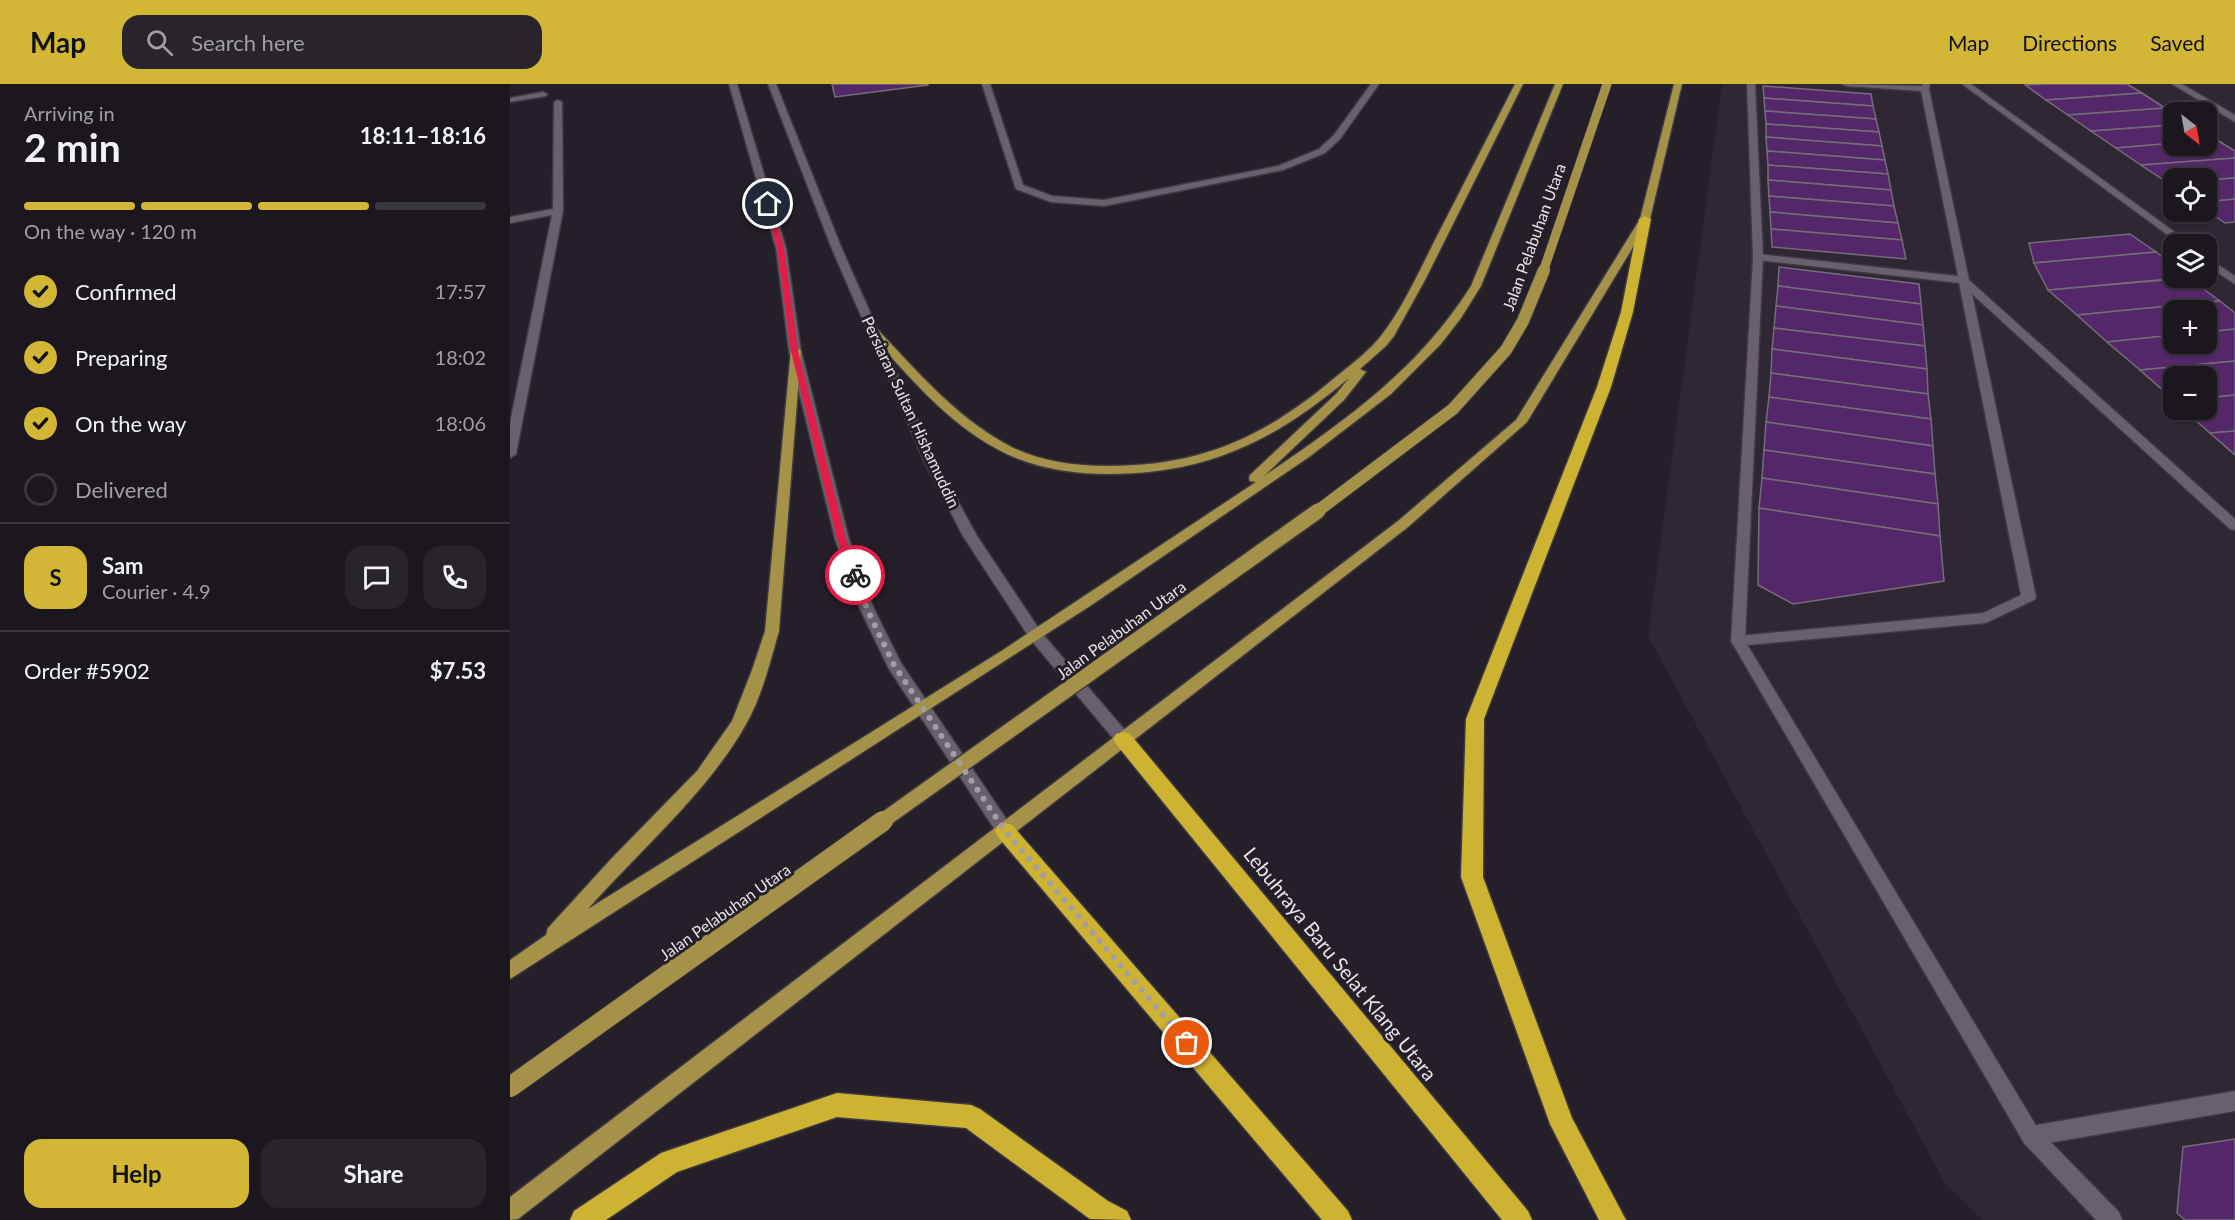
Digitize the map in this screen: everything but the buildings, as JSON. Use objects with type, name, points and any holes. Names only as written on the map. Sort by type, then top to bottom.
[{"type":"highway","points":[[1613,1220],[1562,1124],[1472,877],[1475,719],[1604,387],[1627,312],[1645,219]]},
{"type":"highway","name":"Lebuhraya Baru Selat Klang Utara","points":[[1123,739],[1519,1220]]},
{"type":"highway","points":[[1005,831],[1339,1220]]},
{"type":"highway","points":[[583,1220],[670,1162],[837,1105],[970,1117],[1099,1210],[1118,1220]]},
{"type":"main road","points":[[1198,527],[1279,458],[1340,397],[1388,336],[1420,279],[1519,84]]},
{"type":"main road","points":[[510,971],[543,947],[1036,636],[1330,437],[1382,397],[1444,335],[1476,286],[1559,84]]},
{"type":"main road","name":"Jalan Pelabuhan Utara","points":[[510,1087],[1338,496],[1453,409],[1506,350],[1523,321],[1538,287],[1607,84]]},
{"type":"main road","points":[[510,1210],[1403,524],[1521,422],[1645,219],[1676,86]]},
{"type":"main road","points":[[874,332],[956,416],[1003,448],[1054,464],[1117,471],[1153,470],[1186,464],[1220,455],[1249,443],[1275,429],[1314,401],[1354,369],[1388,336]]},
{"type":"main road","points":[[543,947],[618,863],[703,775],[739,723],[760,670],[772,631],[795,351]]},
{"type":"street","points":[[733,84],[781,248],[795,351],[842,539],[867,609],[894,665],[1005,831]]},
{"type":"street","name":"Persiaran Sultan Hishamuddin","points":[[772,84],[781,111],[930,460],[970,536],[1036,636],[1123,739]]},
{"type":"street","points":[[986,84],[1019,187],[1051,199],[1104,203],[1280,168],[1322,151],[1338,137],[1375,84]]},
{"type":"street","points":[[1751,84],[1758,257],[1738,641],[2031,1136],[2111,1220]]},
{"type":"street","points":[[1738,641],[1986,618],[2030,597],[1963,280],[1926,86],[1846,84]]},
{"type":"street","points":[[1966,84],[2172,234]]},
{"type":"street","points":[[2176,84],[2235,119]]},
{"type":"street","points":[[510,100],[543,94]]},
{"type":"street","points":[[510,454],[558,211],[558,102]]},
{"type":"street","points":[[510,220],[558,211]]},
{"type":"street","points":[[1758,257],[1963,280],[2235,526]]},
{"type":"street","points":[[2217,268],[2235,281]]},
{"type":"street","points":[[2031,1136],[2235,1101]]},
{"type":"shaded area","points":[[1722,84],[2235,84],[2235,1220],[1983,1220],[1946,1185],[1648,636]]},
{"type":"way so far","points":[[855,575],[867,609],[894,665],[1005,831],[1187,1043]]},
{"type":"route","points":[[768,204],[781,248],[795,351],[842,539],[855,575]]}]
